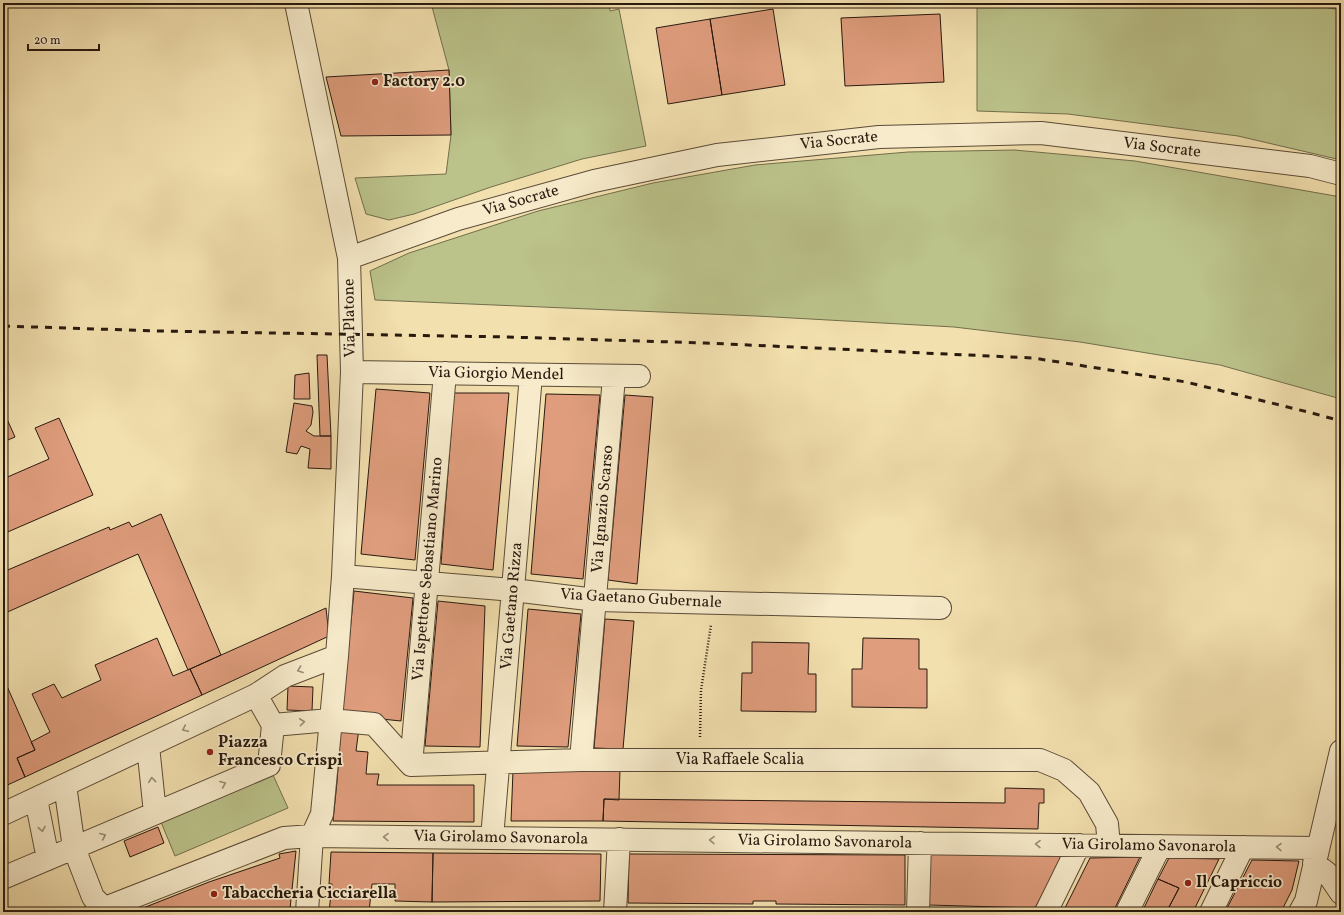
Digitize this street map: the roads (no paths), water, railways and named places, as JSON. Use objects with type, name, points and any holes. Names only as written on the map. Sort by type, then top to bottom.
[{"type":"street","name":"Via Platone","points":[[296,3],[349,258],[352,372],[343,576],[338,647],[336,720],[318,841]]},
{"type":"street","name":"Via Socrate","points":[[349,258],[458,219],[594,181],[717,155],[879,137],[1041,133],[1310,166],[1341,174]]},
{"type":"street","name":"Via Giorgio Mendel","points":[[352,372],[531,374],[614,377],[639,376]]},
{"type":"street","name":"Via Ispettore Sebastiano Marino","points":[[411,765],[445,373]]},
{"type":"street","name":"Via Gaetano Rizza","points":[[492,838],[531,374]]},
{"type":"street","name":"Via Ignazio Scarso","points":[[581,760],[596,600],[614,377]]},
{"type":"street","name":"Via Gaetano Gubernale","points":[[343,576],[513,590],[596,600],[714,604],[940,608]]},
{"type":"street","points":[[3,814],[256,695],[285,676],[338,647]]},
{"type":"street","points":[[3,878],[269,765],[273,725],[256,695]]},
{"type":"street","points":[[273,725],[336,720],[374,724],[411,765]]},
{"type":"street","points":[[148,746],[155,813]]},
{"type":"street","points":[[1300,912],[1306,901],[1341,751]]},
{"type":"street","name":"Via Raffaele Scalia","points":[[411,765],[581,760],[1040,760],[1064,770],[1088,792],[1107,824],[1109,845]]},
{"type":"street","points":[[65,785],[74,848],[94,896],[102,911]]},
{"type":"street","points":[[36,799],[48,859]]},
{"type":"street","name":"Via Girolamo Savonarola","points":[[102,911],[284,838],[318,841],[492,838],[1243,847],[1316,856]]},
{"type":"street","points":[[615,912],[619,839]]},
{"type":"street","points":[[304,911],[318,841]]},
{"type":"street","points":[[918,912],[920,843]]},
{"type":"street","points":[[1046,912],[1079,845]]},
{"type":"street","points":[[1127,912],[1160,846]]},
{"type":"street","points":[[1211,912],[1243,847]]},
{"type":"street","points":[[1316,856],[1341,893]]},
{"type":"railway","points":[[3,326],[159,331],[508,337],[705,343],[1033,358],[1186,382],[1341,421]]},
{"type":"place","name":"Factory 2.0","points":[[375,82]]},
{"type":"place","name":"Piazza Francesco Crispi","points":[[210,752]]},
{"type":"place","name":"Il Capriccio","points":[[1188,883]]},
{"type":"place","name":"Tabaccheria Cicciarella","points":[[214,894]]}]
